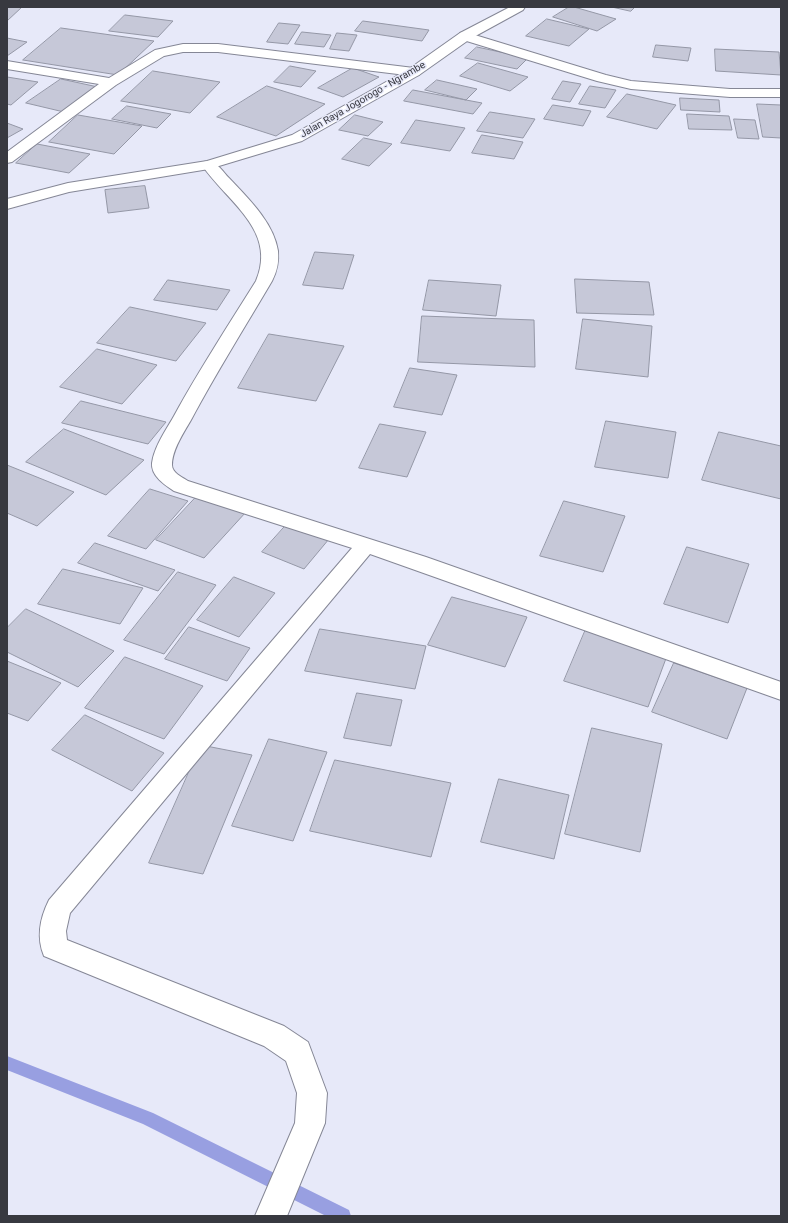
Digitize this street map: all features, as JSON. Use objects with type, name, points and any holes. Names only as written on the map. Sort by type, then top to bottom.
[{"type":"street","name":"Jalan Raya Jogorogo - Ngrambe","points":[[7,204],[68,188],[210,165],[297,138],[414,72],[465,36],[520,7]]},
{"type":"street","points":[[465,36],[602,78],[631,85],[730,93],[781,93]]},
{"type":"street","points":[[7,159],[111,82],[160,53],[183,48],[218,48],[414,72]]},
{"type":"street","points":[[7,65],[111,82]]},
{"type":"street","points":[[210,165],[258,222],[269,246],[270,264],[264,281],[175,430],[162,462],[165,474],[181,486],[425,564],[781,691]]},
{"type":"street","points":[[271,1216],[310,1123],[312,1093],[298,1052],[274,1036],[54,947],[52,930],[58,908],[366,545]]},
{"type":"building","points":[[7,7],[22,7],[7,21]]},
{"type":"building","points":[[569,7],[574,7],[616,19],[597,31],[553,17]]},
{"type":"building","points":[[612,7],[635,7],[631,11]]},
{"type":"building","points":[[125,15],[173,21],[158,37],[109,31]]},
{"type":"building","points":[[547,19],[589,29],[569,46],[526,36]]},
{"type":"building","points":[[363,21],[429,30],[422,41],[355,31]]},
{"type":"building","points":[[279,23],[300,25],[288,44],[267,42]]},
{"type":"building","points":[[61,28],[154,41],[118,75],[23,60]]},
{"type":"building","points":[[302,32],[331,35],[324,47],[295,44]]},
{"type":"building","points":[[337,33],[357,35],[349,51],[330,49]]},
{"type":"building","points":[[7,38],[27,42],[7,56]]},
{"type":"building","points":[[656,45],[691,48],[688,61],[653,57]]},
{"type":"building","points":[[477,47],[528,58],[517,69],[465,58]]},
{"type":"building","points":[[715,49],[779,52],[781,75],[716,71]]},
{"type":"building","points":[[478,63],[528,77],[510,91],[460,76]]},
{"type":"building","points":[[290,66],[316,71],[301,87],[274,82]]},
{"type":"building","points":[[353,68],[379,77],[343,97],[318,88]]},
{"type":"building","points":[[153,71],[220,82],[190,113],[121,101]]},
{"type":"building","points":[[7,77],[38,82],[11,105],[7,104]]},
{"type":"building","points":[[61,79],[98,87],[64,112],[26,103]]},
{"type":"building","points":[[437,80],[477,89],[466,100],[425,90]]},
{"type":"building","points":[[563,81],[581,84],[570,102],[552,99]]},
{"type":"building","points":[[267,86],[325,104],[276,136],[217,117]]},
{"type":"building","points":[[590,86],[616,90],[605,108],[579,104]]},
{"type":"building","points":[[413,90],[482,103],[473,114],[404,101]]},
{"type":"building","points":[[627,94],[676,105],[657,129],[607,117]]},
{"type":"building","points":[[680,98],[719,100],[720,112],[681,110]]},
{"type":"building","points":[[757,104],[781,105],[781,138],[763,137]]},
{"type":"building","points":[[553,105],[591,111],[583,126],[544,119]]},
{"type":"building","points":[[127,106],[171,114],[157,128],[112,119]]},
{"type":"building","points":[[490,112],[535,119],[523,138],[477,131]]},
{"type":"building","points":[[687,114],[729,116],[732,130],[689,129]]},
{"type":"building","points":[[78,115],[142,126],[114,154],[49,142]]},
{"type":"building","points":[[355,115],[383,122],[368,136],[339,130]]},
{"type":"building","points":[[734,119],[755,120],[759,139],[738,138]]},
{"type":"building","points":[[416,120],[465,128],[450,151],[401,143]]},
{"type":"building","points":[[7,123],[23,129],[7,138]]},
{"type":"building","points":[[482,135],[523,142],[514,159],[472,153]]},
{"type":"building","points":[[364,138],[392,144],[369,166],[342,159]]},
{"type":"building","points":[[37,144],[90,154],[69,173],[16,163]]},
{"type":"building","points":[[145,186],[149,208],[108,213],[105,190]]},
{"type":"building","points":[[315,252],[354,255],[343,289],[303,285]]},
{"type":"building","points":[[575,279],[649,282],[654,315],[577,313]]},
{"type":"building","points":[[168,280],[230,290],[217,310],[154,300]]},
{"type":"building","points":[[429,280],[501,285],[496,316],[423,310]]},
{"type":"building","points":[[130,307],[206,323],[176,361],[97,343]]},
{"type":"building","points":[[422,316],[534,320],[535,367],[418,362]]},
{"type":"building","points":[[583,319],[652,326],[648,377],[576,369]]},
{"type":"building","points":[[269,334],[344,346],[316,401],[238,388]]},
{"type":"building","points":[[97,349],[157,365],[122,404],[60,387]]},
{"type":"building","points":[[410,368],[457,375],[442,415],[394,407]]},
{"type":"building","points":[[81,401],[166,422],[148,444],[62,423]]},
{"type":"building","points":[[606,421],[676,432],[668,478],[595,467]]},
{"type":"building","points":[[380,424],[426,432],[407,477],[359,468]]},
{"type":"building","points":[[64,429],[144,460],[106,495],[26,462]]},
{"type":"building","points":[[719,432],[781,446],[781,499],[702,480]]},
{"type":"building","points":[[7,465],[74,492],[37,526],[7,513]]},
{"type":"building","points":[[150,489],[188,501],[146,549],[108,536]]},
{"type":"building","points":[[199,494],[246,512],[204,558],[156,540]]},
{"type":"building","points":[[564,501],[625,516],[603,572],[540,556]]},
{"type":"building","points":[[288,523],[329,539],[304,569],[262,552]]},
{"type":"building","points":[[95,543],[175,570],[158,591],[78,563]]},
{"type":"building","points":[[687,547],[749,564],[728,623],[664,604]]},
{"type":"building","points":[[63,569],[143,588],[120,624],[38,604]]},
{"type":"building","points":[[178,572],[216,585],[164,654],[124,640]]},
{"type":"building","points":[[234,577],[275,593],[239,637],[197,620]]},
{"type":"building","points":[[452,597],[527,617],[505,667],[428,645]]},
{"type":"building","points":[[26,609],[114,651],[78,687],[7,652],[7,628]]},
{"type":"building","points":[[189,627],[250,648],[227,681],[165,659]]},
{"type":"building","points":[[320,629],[426,646],[415,689],[305,671]]},
{"type":"building","points":[[586,629],[668,653],[648,707],[564,681]]},
{"type":"building","points":[[125,657],[203,686],[164,739],[85,708]]},
{"type":"building","points":[[7,661],[61,683],[28,721],[7,713]]},
{"type":"building","points":[[674,663],[747,688],[727,739],[652,712]]},
{"type":"building","points":[[357,693],[402,700],[391,746],[344,738]]},
{"type":"building","points":[[85,715],[164,753],[132,791],[52,750]]},
{"type":"building","points":[[592,728],[662,744],[640,852],[565,834]]},
{"type":"building","points":[[269,739],[327,752],[293,841],[232,826]]},
{"type":"building","points":[[201,745],[252,755],[203,874],[149,863]]},
{"type":"building","points":[[335,760],[451,783],[431,857],[310,831]]},
{"type":"building","points":[[499,779],[569,795],[554,859],[481,842]]},
{"type":"waterway","points":[[7,1063],[148,1118],[343,1216]]}]
